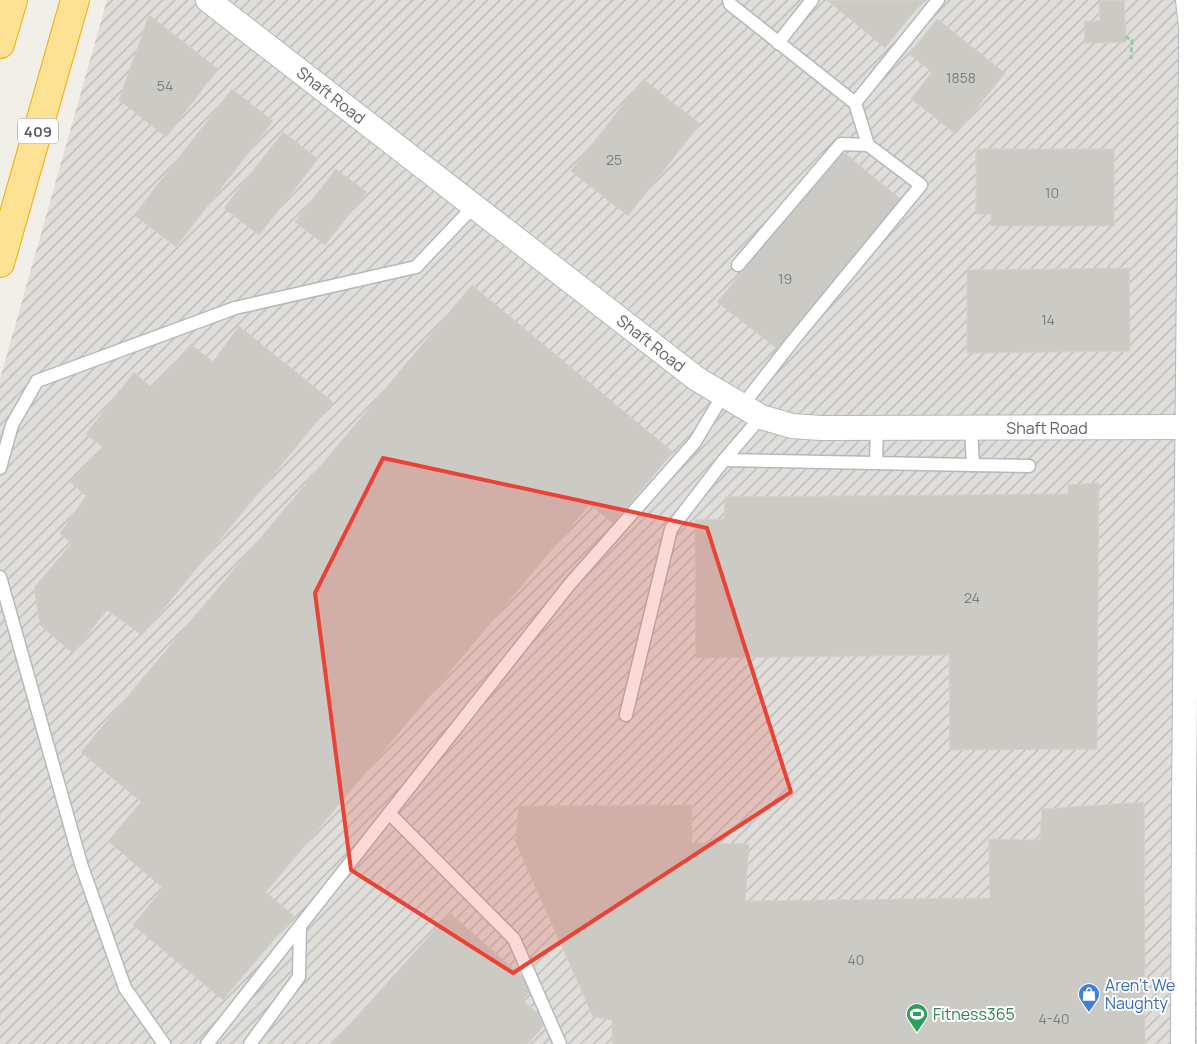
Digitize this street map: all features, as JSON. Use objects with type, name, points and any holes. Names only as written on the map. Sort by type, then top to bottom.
[{"type":"highway","points":[[0,44],[13,0]]},
{"type":"highway","name":"409","points":[[0,263],[76,0]]},
{"type":"street","name":"Shaft Road","points":[[208,0],[697,379],[742,406],[792,426],[971,429],[1187,427]]},
{"type":"street","points":[[1183,1044],[1191,50],[1188,0]]},
{"type":"lane","points":[[729,0],[730,4],[855,103],[868,145]]},
{"type":"lane","points":[[778,43],[812,0]]},
{"type":"lane","points":[[855,103],[938,0]]},
{"type":"lane","points":[[207,1044],[569,585],[695,442],[742,406],[921,185],[868,145],[841,144],[738,265]]},
{"type":"lane","points":[[0,468],[12,425],[37,381],[235,308],[416,267],[474,206]]},
{"type":"lane","points":[[626,715],[671,529],[724,460],[742,406]]},
{"type":"lane","points":[[876,462],[877,428]]},
{"type":"lane","points":[[971,429],[974,465]]},
{"type":"lane","points":[[724,460],[1029,466]]},
{"type":"lane","points":[[0,577],[81,864],[126,988],[164,1044]]},
{"type":"lane","points":[[389,813],[514,939],[560,1044]]},
{"type":"lane","points":[[250,1044],[299,976],[300,927]]},
{"type":"path","points":[[1125,37],[1132,40],[1131,59]]},
{"type":"highlighted area","points":[[383,458],[707,528],[791,792],[513,973],[351,870],[315,593]]},
{"type":"shaded area","points":[[107,0],[1197,0],[1197,1044],[0,1044],[0,379]]},
{"type":"building","points":[[827,0],[924,0],[885,48]]},
{"type":"building","points":[[1124,0],[1126,42],[1085,43],[1084,21],[1100,21],[1099,1]]},
{"type":"building","points":[[149,15],[218,69],[166,137],[119,100]]},
{"type":"building","points":[[937,19],[1005,73],[956,134],[911,99],[932,72],[909,54]]},
{"type":"building","points":[[643,79],[700,124],[628,216],[571,171]]},
{"type":"building","points":[[232,89],[273,121],[176,247],[134,215]]},
{"type":"building","points":[[283,132],[318,159],[259,235],[224,208]]},
{"type":"building","points":[[976,149],[1114,149],[1114,226],[991,226],[991,214],[976,214]]},
{"type":"building","points":[[842,151],[904,202],[779,350],[717,302]]},
{"type":"building","points":[[336,169],[367,192],[325,245],[295,222]]},
{"type":"building","points":[[1129,268],[1130,351],[967,353],[967,270]]},
{"type":"building","points":[[472,285],[673,452],[613,524],[590,504],[266,892],[294,916],[223,1000],[133,925],[163,888],[108,841],[141,802],[81,752]]},
{"type":"building","points":[[239,326],[333,402],[142,635],[107,610],[73,653],[40,625],[34,588],[71,544],[60,533],[86,496],[70,482],[102,447],[86,434],[134,372],[152,388],[191,344],[213,362]]},
{"type":"building","points":[[1099,483],[1097,749],[950,750],[949,655],[696,658],[695,520],[724,519],[725,497],[1068,494],[1068,485]]},
{"type":"building","points":[[1144,802],[1145,1044],[612,1044],[612,1020],[593,1017],[515,841],[519,806],[692,805],[692,843],[749,844],[745,901],[990,898],[989,839],[1040,840],[1042,809]]},
{"type":"building","points":[[450,913],[534,987],[523,1000],[547,1022],[528,1044],[332,1044]]},
{"type":"place","name":"Aren’t We Naughty","points":[[1089,1013]]},
{"type":"place","name":"Fitness365","points":[[917,1033]]}]
